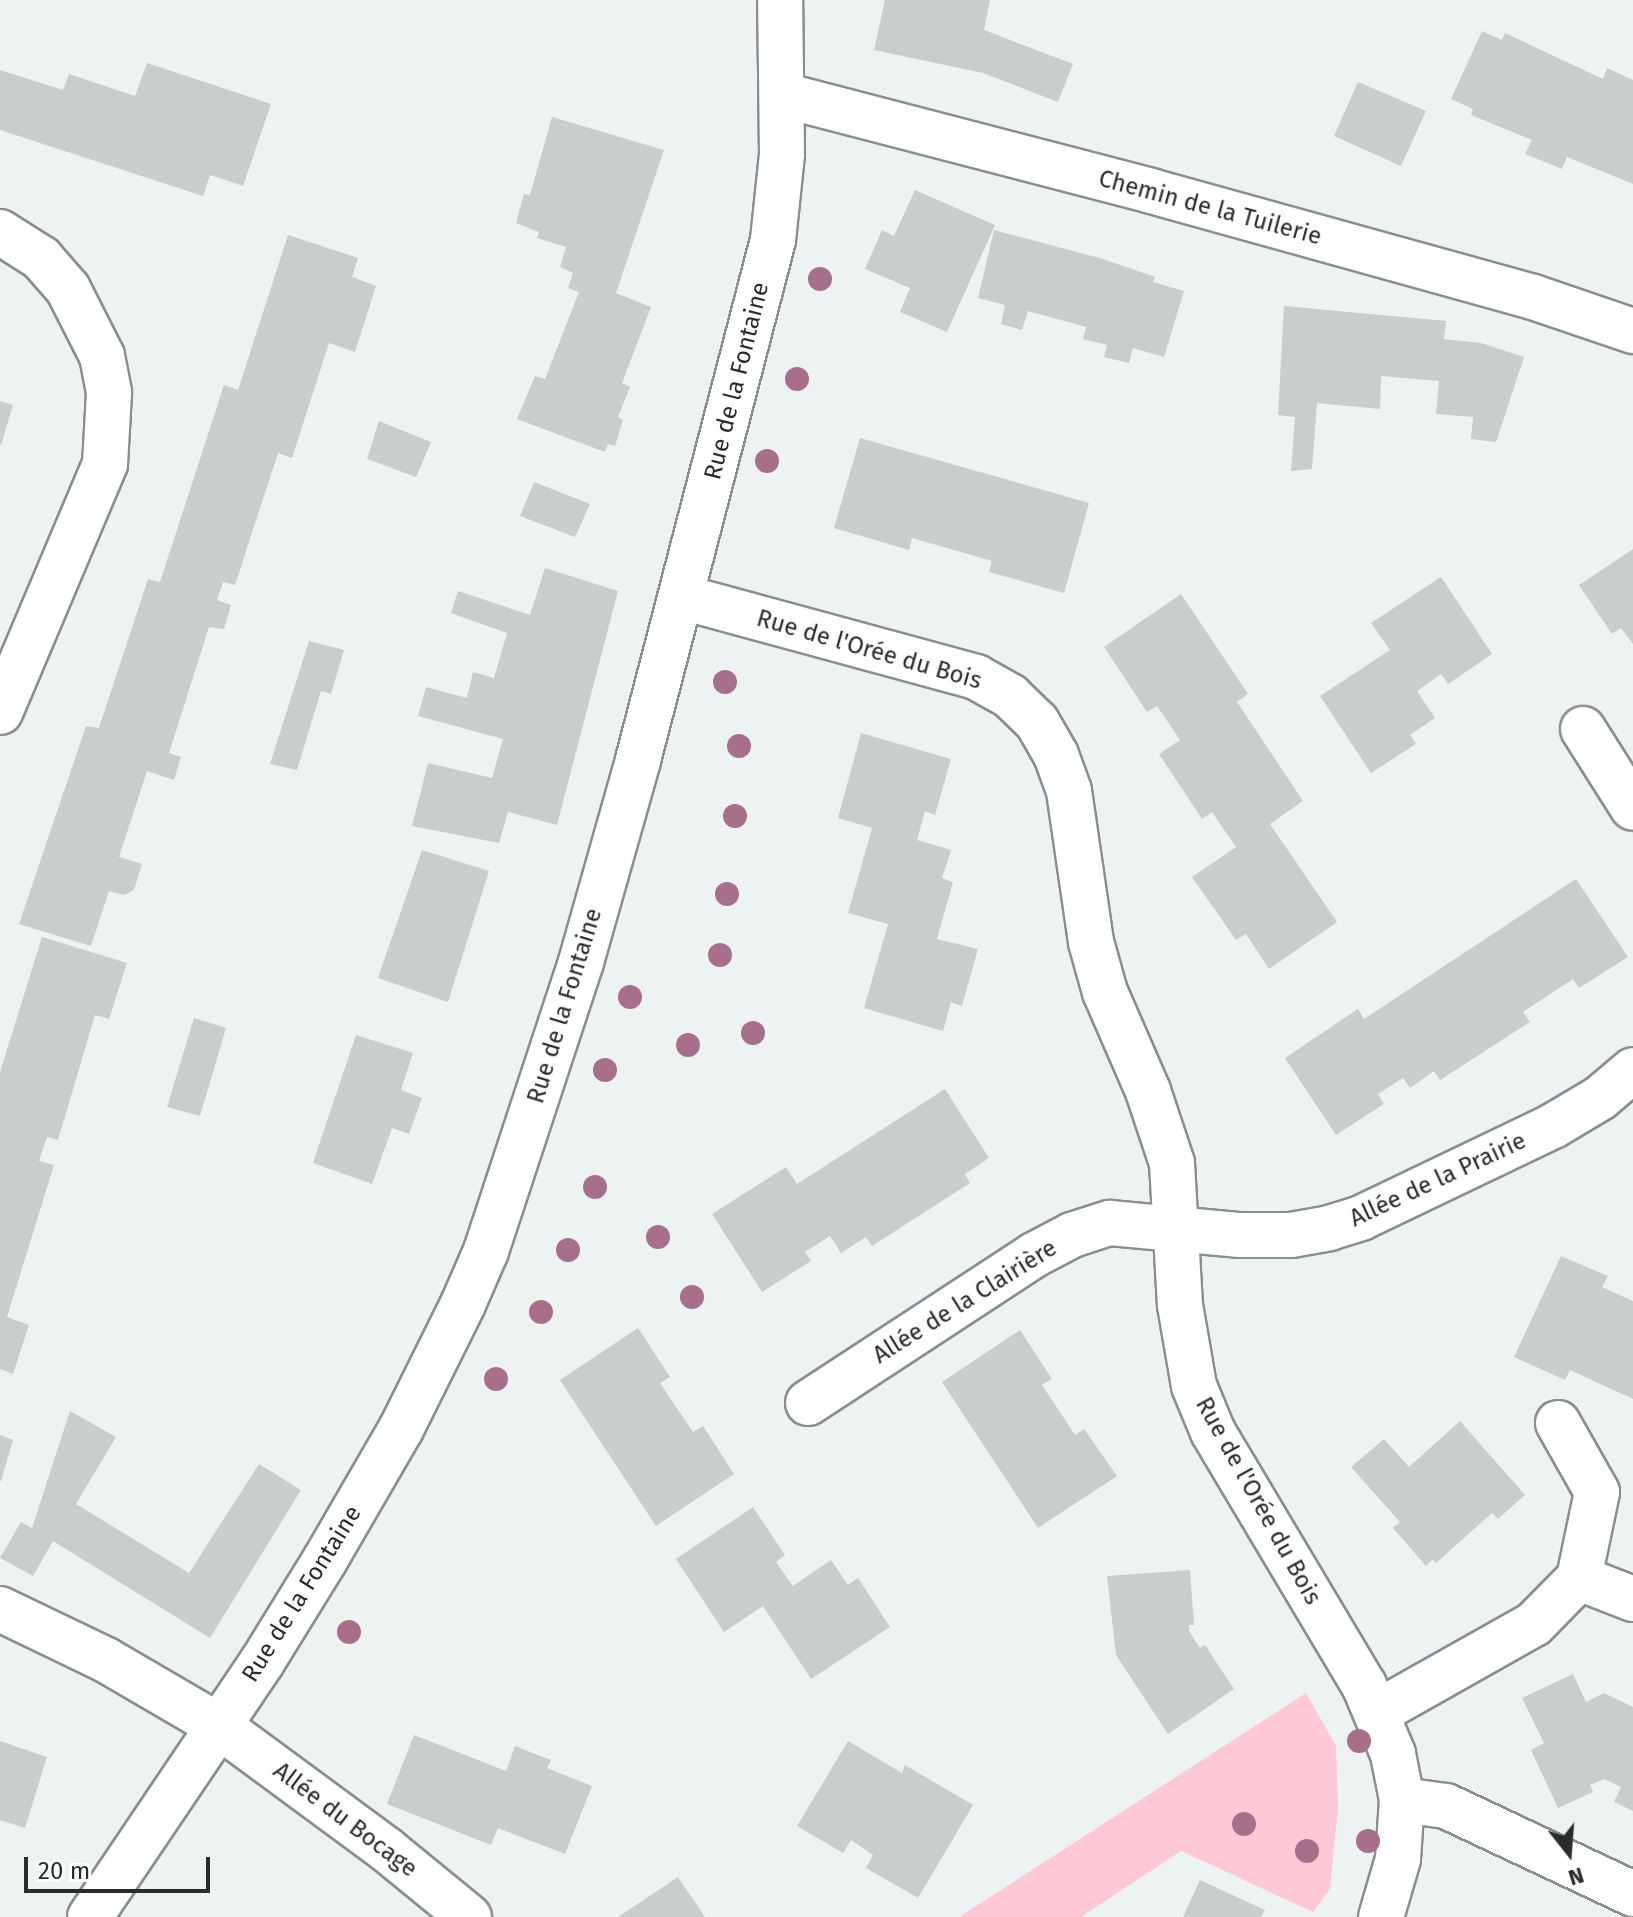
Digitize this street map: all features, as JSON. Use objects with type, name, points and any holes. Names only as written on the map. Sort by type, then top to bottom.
[{"type":"street","name":"Rue de la Fontaine","points":[[90,1917],[219,1726],[317,1573],[382,1462],[438,1357],[480,1264],[581,962],[682,597],[773,240],[782,154],[780,0]]},
{"type":"street","name":"Chemin de la Tuilerie","points":[[783,95],[1151,191],[1533,297],[1633,331]]},
{"type":"street","points":[[0,232],[41,258],[68,289],[102,356],[109,393],[105,464],[0,712]]},
{"type":"street","name":"Rue de l'Orée du Bois","points":[[682,597],[976,677],[1010,696],[1037,722],[1056,755],[1069,791],[1091,942],[1110,1007],[1148,1091],[1172,1163],[1184,1346],[1194,1386],[1213,1432],[1349,1659],[1393,1754],[1402,1800],[1398,1859],[1381,1917]]},
{"type":"street","points":[[1583,729],[1633,808]]},
{"type":"street","name":"Allée de la Prairie","points":[[1177,1228],[1240,1235],[1291,1235],[1361,1218],[1553,1126],[1600,1098],[1633,1070]]},
{"type":"street","name":"Allée de la Clairière","points":[[808,1403],[1034,1255],[1072,1235],[1110,1223],[1177,1228]]},
{"type":"street","points":[[1376,1713],[1534,1624],[1579,1578],[1597,1492],[1558,1423]]},
{"type":"street","points":[[1579,1578],[1633,1599]]},
{"type":"street","name":"Allée du Bocage","points":[[0,1609],[106,1660],[219,1726],[399,1859],[469,1917]]},
{"type":"street","points":[[1402,1800],[1446,1806],[1633,1894]]},
{"type":"shaded area","points":[[1306,1693],[1336,1746],[1338,1806],[1330,1889],[1313,1912],[1181,1851],[1081,1917],[959,1917]]},
{"type":"building","points":[[885,0],[990,0],[984,30],[1073,64],[1058,102],[983,73],[874,50]]},
{"type":"building","points":[[1482,31],[1502,40],[1505,33],[1603,79],[1607,68],[1633,80],[1633,184],[1567,157],[1562,169],[1525,154],[1532,140],[1471,115],[1473,109],[1451,99]]},
{"type":"building","points":[[147,63],[271,104],[243,186],[210,175],[203,196],[0,130],[0,70],[63,90],[69,74],[135,96]]},
{"type":"building","points":[[1358,82],[1426,111],[1401,166],[1334,136]]},
{"type":"building","points":[[552,117],[664,150],[616,293],[651,307],[622,383],[630,387],[618,417],[623,420],[615,446],[608,444],[605,452],[517,419],[535,376],[545,379],[579,292],[568,288],[573,273],[560,267],[566,247],[537,238],[539,232],[516,223],[524,194],[530,195]]},
{"type":"building","points":[[915,190],[995,225],[947,332],[900,312],[910,288],[865,269],[882,230],[894,236]]},
{"type":"building","points":[[994,230],[1103,259],[1155,277],[1153,282],[1184,291],[1164,357],[1133,348],[1129,363],[1104,357],[1107,345],[1083,339],[1086,327],[1028,311],[1022,330],[1001,324],[1005,305],[978,298]]},
{"type":"building","points":[[288,235],[358,258],[352,277],[376,286],[355,352],[329,343],[292,458],[278,453],[235,585],[223,582],[217,600],[231,605],[224,629],[209,627],[169,753],[181,757],[174,780],[147,771],[119,857],[142,864],[134,890],[124,895],[109,891],[91,946],[19,924],[86,726],[99,728],[148,579],[160,582],[224,385],[238,390]]},
{"type":"building","points":[[1284,306],[1446,321],[1444,339],[1481,343],[1524,357],[1496,442],[1471,439],[1473,417],[1436,414],[1439,381],[1381,376],[1380,409],[1317,403],[1312,469],[1291,471],[1295,417],[1278,415]]},
{"type":"building","points":[[0,401],[13,405],[1,445],[0,445]]},
{"type":"building","points":[[379,421],[431,442],[416,477],[367,459]]},
{"type":"building","points":[[860,438],[1089,503],[1064,593],[989,572],[992,561],[912,538],[909,550],[834,528]]},
{"type":"building","points":[[534,482],[590,504],[575,537],[520,516]]},
{"type":"building","points":[[1633,549],[1633,644],[1621,628],[1612,634],[1579,585]]},
{"type":"building","points":[[545,568],[618,591],[557,825],[508,812],[499,843],[412,826],[428,763],[492,778],[503,739],[418,716],[426,687],[467,698],[473,672],[494,678],[507,633],[451,613],[458,591],[530,615]]},
{"type":"building","points":[[1441,577],[1492,654],[1448,684],[1441,674],[1417,691],[1435,718],[1410,735],[1416,744],[1371,773],[1320,696],[1390,650],[1371,623]]},
{"type":"building","points":[[1181,594],[1248,694],[1237,702],[1303,801],[1270,824],[1337,922],[1269,969],[1246,934],[1236,940],[1192,877],[1236,847],[1212,812],[1202,819],[1159,754],[1180,740],[1157,706],[1147,712],[1104,647]]},
{"type":"building","points":[[309,641],[344,650],[331,694],[321,691],[297,770],[270,764]]},
{"type":"building","points":[[861,733],[951,759],[935,815],[925,811],[917,840],[951,850],[942,878],[953,882],[937,939],[978,949],[962,1006],[951,1002],[943,1031],[864,1008],[888,924],[848,913],[872,828],[838,818]]},
{"type":"building","points":[[422,850],[489,871],[448,1002],[378,978]]},
{"type":"building","points":[[1576,879],[1628,957],[1579,988],[1573,979],[1523,1012],[1530,1022],[1440,1080],[1434,1071],[1410,1088],[1403,1078],[1378,1094],[1384,1104],[1336,1135],[1285,1058],[1358,1009],[1364,1019]]},
{"type":"building","points":[[42,937],[127,963],[109,1019],[95,1015],[58,1140],[47,1137],[39,1161],[54,1165],[7,1317],[29,1325],[13,1374],[0,1369],[0,1072]]},
{"type":"building","points":[[194,1018],[226,1028],[200,1116],[167,1107]]},
{"type":"building","points":[[356,1035],[413,1053],[401,1090],[422,1098],[409,1134],[392,1128],[372,1184],[313,1163]]},
{"type":"building","points":[[945,1089],[989,1158],[965,1174],[970,1183],[872,1246],[866,1237],[841,1253],[830,1236],[805,1252],[811,1261],[762,1292],[712,1214],[786,1167],[797,1184]]},
{"type":"building","points":[[1561,1256],[1608,1276],[1602,1287],[1633,1301],[1633,1399],[1570,1370],[1565,1380],[1514,1357]]},
{"type":"building","points":[[638,1328],[670,1377],[660,1383],[693,1432],[703,1426],[734,1474],[656,1526],[560,1380]]},
{"type":"building","points":[[1020,1330],[1052,1379],[1042,1385],[1075,1435],[1084,1429],[1117,1476],[1038,1528],[942,1382]]},
{"type":"building","points":[[70,1411],[116,1437],[76,1504],[189,1573],[259,1464],[301,1490],[210,1638],[53,1541],[33,1576],[0,1558],[21,1522],[32,1528]]},
{"type":"building","points":[[1460,1421],[1525,1495],[1498,1519],[1492,1513],[1436,1563],[1433,1559],[1426,1566],[1393,1528],[1400,1522],[1351,1467],[1384,1439],[1409,1467]]},
{"type":"building","points":[[0,1435],[13,1440],[1,1481],[0,1481]]},
{"type":"building","points":[[753,1507],[785,1555],[776,1562],[793,1586],[831,1560],[848,1585],[858,1578],[890,1627],[811,1679],[763,1606],[724,1632],[676,1559]]},
{"type":"building","points":[[1190,1570],[1194,1625],[1189,1625],[1189,1631],[1200,1648],[1205,1645],[1234,1689],[1168,1734],[1116,1655],[1107,1576]]},
{"type":"building","points":[[1573,1674],[1586,1702],[1604,1693],[1633,1707],[1633,1811],[1614,1802],[1621,1787],[1604,1779],[1590,1785],[1593,1792],[1558,1808],[1531,1750],[1544,1743],[1522,1698]]},
{"type":"building","points":[[414,1735],[506,1771],[515,1746],[551,1760],[547,1768],[592,1786],[565,1854],[498,1828],[491,1845],[387,1804]]},
{"type":"building","points":[[0,1741],[47,1757],[25,1828],[0,1820]]},
{"type":"building","points":[[848,1741],[902,1773],[905,1765],[973,1805],[918,1898],[866,1868],[873,1855],[851,1840],[843,1853],[797,1826]]},
{"type":"building","points":[[678,1877],[705,1917],[618,1917]]},
{"type":"building","points":[[1200,1880],[1265,1910],[1261,1917],[1183,1917]]}]
